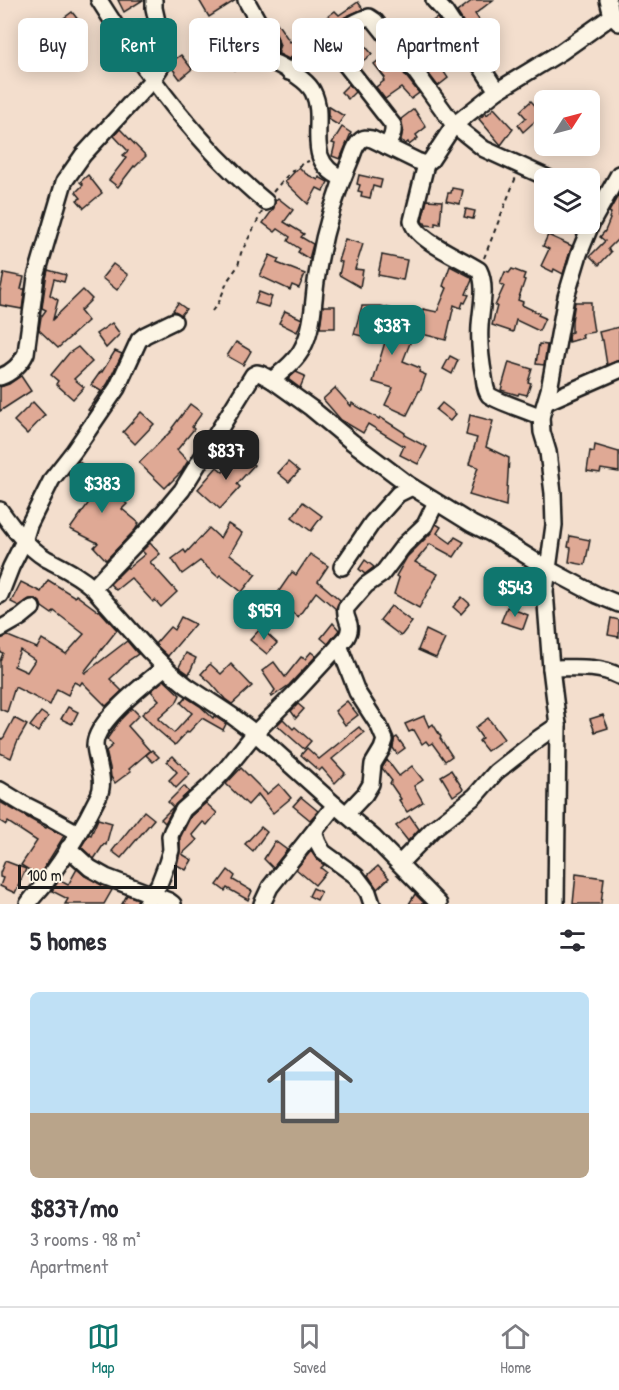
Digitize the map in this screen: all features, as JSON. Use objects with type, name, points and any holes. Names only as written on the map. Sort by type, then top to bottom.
[{"type":"street","points":[[99,0],[152,80],[208,147],[266,202]]},
{"type":"street","points":[[0,377],[20,363],[26,353],[36,277],[64,182],[83,155],[152,80],[164,62],[154,0]]},
{"type":"street","points":[[246,0],[269,41],[270,44],[264,52],[265,56],[305,82],[312,90],[317,103],[318,144],[321,159],[333,174],[342,178]]},
{"type":"street","points":[[434,0],[445,12],[497,91]]},
{"type":"street","points":[[608,0],[615,19],[497,91],[454,125],[432,160],[426,164],[412,221],[417,232],[436,246],[479,270],[483,277],[480,343],[486,389],[489,394],[498,400],[544,409],[619,370]]},
{"type":"street","points":[[361,18],[369,17],[375,21],[454,125],[484,149],[534,172]]},
{"type":"street","points":[[351,72],[393,125],[392,138],[386,146]]},
{"type":"street","points":[[272,380],[303,347],[309,330],[317,274],[334,203],[357,144],[366,138],[426,164]]},
{"type":"street","points":[[600,195],[619,174]]},
{"type":"street","points":[[556,904],[558,725],[545,591],[554,525],[548,452],[542,432],[544,409],[559,342],[566,297],[587,234]]},
{"type":"street","points":[[0,595],[24,542],[29,525],[52,479],[117,388],[139,340],[174,321]]},
{"type":"street","points":[[93,588],[157,521],[182,490],[253,375],[257,373],[272,380],[311,408],[412,487],[548,570],[619,604]]},
{"type":"street","points":[[396,475],[398,494]]},
{"type":"street","points":[[342,567],[372,523],[398,494],[412,487]]},
{"type":"street","points":[[150,900],[167,863],[171,850],[170,836],[183,810],[226,770],[255,733],[346,638],[349,621],[345,612],[346,608],[366,585],[382,574],[404,545],[425,525],[436,502]]},
{"type":"street","points":[[0,510],[24,542],[44,557],[73,572],[93,588],[165,667],[187,686],[255,733],[374,838],[439,904]]},
{"type":"street","points":[[0,629],[32,608]]},
{"type":"street","points":[[262,904],[270,887],[314,832],[365,794],[371,784],[373,764],[385,740],[379,726],[357,692],[339,645]]},
{"type":"street","points":[[28,904],[69,848],[100,793],[102,787],[95,745],[101,728],[130,696],[165,667]]},
{"type":"street","points":[[551,668],[588,667],[609,670],[619,676]]},
{"type":"street","points":[[400,863],[433,829],[475,796],[496,772],[558,725]]},
{"type":"street","points":[[0,790],[78,833]]},
{"type":"street","points":[[314,832],[323,852],[356,876],[368,892],[372,904]]},
{"type":"street","points":[[69,848],[90,868],[106,877],[150,900],[173,904]]},
{"type":"path","points":[[212,311],[238,266],[241,253],[272,193],[293,170],[308,161],[321,159]]},
{"type":"path","points":[[479,270],[520,166]]},
{"type":"building","points":[[118,0],[143,0],[124,12]]},
{"type":"building","points":[[199,0],[236,0],[209,17]]},
{"type":"building","points":[[473,0],[493,0],[475,14],[478,18],[461,18],[457,12]]},
{"type":"building","points":[[358,2],[363,9],[344,18],[326,18],[335,11],[339,15]]},
{"type":"building","points":[[72,12],[77,18],[64,18]]},
{"type":"building","points":[[280,27],[290,42],[292,41],[292,57],[289,59],[280,54]]},
{"type":"building","points":[[364,45],[372,54],[364,60]]},
{"type":"building","points":[[181,55],[189,65],[189,72],[180,79],[175,72],[177,72],[177,58]]},
{"type":"building","points":[[380,72],[403,72],[419,93],[411,99],[401,88],[385,99],[376,87],[385,78]]},
{"type":"building","points":[[427,72],[444,72],[448,78],[438,86]]},
{"type":"building","points":[[349,84],[355,92],[348,99],[341,92]]},
{"type":"building","points":[[531,101],[534,104],[534,122],[523,132],[518,125],[526,118],[520,111]]},
{"type":"building","points":[[328,106],[344,116],[338,125],[328,119],[330,117]]},
{"type":"building","points":[[494,108],[513,129],[501,145],[479,119]]},
{"type":"building","points":[[414,109],[426,127],[409,145],[408,142],[405,144],[401,140],[403,129],[401,119]]},
{"type":"building","points":[[342,127],[351,133],[340,159],[332,156],[335,144],[332,143]]},
{"type":"building","points":[[120,129],[146,156],[134,166],[118,187],[109,180],[126,158],[123,155],[128,151],[114,136]]},
{"type":"building","points":[[299,167],[306,174],[328,182],[323,191],[317,188],[308,204],[285,182]]},
{"type":"building","points":[[88,175],[102,193],[84,208],[77,200],[81,198],[76,192],[83,185],[80,182]]},
{"type":"building","points":[[359,175],[382,180],[380,188],[373,186],[370,198],[361,196],[362,192],[358,191]]},
{"type":"building","points":[[452,188],[463,190],[460,204],[446,201]]},
{"type":"building","points":[[619,194],[619,238],[608,249],[611,252],[599,265],[590,256],[605,241],[600,237],[605,231],[610,219],[611,213],[609,212]]},
{"type":"building","points":[[278,198],[293,210],[284,222],[304,234],[301,237],[313,244],[309,259],[298,252],[300,249],[288,241],[290,237],[278,229],[275,232],[263,223]]},
{"type":"building","points":[[427,200],[442,201],[440,224],[435,223],[435,226],[423,223]]},
{"type":"building","points":[[466,209],[475,211],[473,219],[464,217]]},
{"type":"building","points":[[548,235],[572,246],[563,274],[541,266],[549,249],[543,246]]},
{"type":"building","points":[[345,239],[363,244],[355,269],[363,270],[360,287],[339,275],[342,262],[338,261]]},
{"type":"building","points":[[270,255],[279,259],[277,263],[305,274],[299,288],[292,285],[290,290],[260,276]]},
{"type":"building","points":[[382,255],[407,260],[403,280],[378,275]]},
{"type":"building","points":[[113,264],[128,275],[117,290],[102,278]]},
{"type":"building","points":[[450,266],[471,277],[472,280],[466,294],[469,295],[461,308],[454,305],[446,340],[418,333],[423,309],[437,312],[447,288],[443,286]]},
{"type":"building","points":[[512,269],[525,274],[518,300],[523,302],[522,305],[545,318],[539,331],[516,320],[513,332],[492,325],[497,306],[495,306],[504,286],[500,284],[505,272],[509,273]]},
{"type":"building","points":[[48,270],[66,275],[64,282],[54,279],[50,295],[58,300],[53,319],[83,290],[92,299],[80,311],[88,321],[58,348],[39,330],[41,317],[46,310],[42,308]]},
{"type":"building","points":[[4,273],[24,277],[21,289],[25,289],[22,309],[0,305]]},
{"type":"building","points":[[259,292],[272,297],[268,307],[255,303]]},
{"type":"building","points":[[575,302],[591,302],[594,332],[582,334],[583,338],[569,342],[568,338],[569,333],[572,332]]},
{"type":"building","points":[[178,303],[186,309],[181,315],[173,310]]},
{"type":"building","points":[[323,306],[335,306],[335,328],[320,328]]},
{"type":"building","points":[[362,306],[381,306],[397,310],[395,317],[402,318],[400,333],[412,338],[403,361],[420,368],[419,372],[426,375],[407,415],[385,405],[393,388],[373,382],[385,342],[354,334]]},
{"type":"building","points":[[285,311],[302,319],[297,332],[279,323]]},
{"type":"building","points":[[112,323],[120,334],[106,348],[96,334]]},
{"type":"building","points":[[619,327],[619,360],[607,365],[603,340],[599,332]]},
{"type":"building","points":[[236,342],[251,351],[243,365],[227,356]]},
{"type":"building","points":[[539,344],[547,345],[544,365],[536,364]]},
{"type":"building","points":[[78,347],[92,362],[74,379],[84,387],[73,399],[56,384],[58,381],[51,375],[69,353]]},
{"type":"building","points":[[115,351],[122,354],[108,383],[90,411],[88,410],[101,391],[91,385]]},
{"type":"building","points":[[450,356],[458,360],[452,374],[443,369]]},
{"type":"building","points":[[509,362],[532,369],[527,395],[501,390]]},
{"type":"building","points":[[296,372],[305,376],[300,388],[288,379]]},
{"type":"building","points":[[21,376],[31,391],[0,411],[0,387]]},
{"type":"building","points":[[335,388],[351,406],[352,403],[379,419],[380,417],[405,433],[404,435],[427,447],[418,464],[400,455],[404,446],[368,424],[363,433],[341,420],[323,399]]},
{"type":"building","points":[[33,402],[45,415],[27,434],[14,421]]},
{"type":"building","points":[[442,403],[456,414],[450,421],[436,410]]},
{"type":"building","points":[[190,404],[202,413],[192,427],[194,429],[177,450],[188,461],[182,471],[165,488],[139,463],[173,429]]},
{"type":"building","points":[[141,412],[154,424],[135,444],[123,432]]},
{"type":"building","points":[[470,415],[493,421],[486,447],[509,458],[506,506],[469,495],[478,467],[469,464],[477,438],[466,435]]},
{"type":"building","points":[[595,445],[619,452],[619,472],[601,469],[600,473],[587,471],[590,451],[594,452]]},
{"type":"building","points":[[240,453],[254,465],[237,484],[240,487],[220,509],[198,489],[217,467],[223,472]]},
{"type":"building","points":[[78,461],[95,473],[94,475],[127,504],[122,509],[139,523],[106,560],[94,547],[98,543],[70,529],[95,494],[68,475]]},
{"type":"building","points":[[288,462],[299,471],[289,482],[278,473]]},
{"type":"building","points":[[303,502],[322,516],[311,531],[292,517]]},
{"type":"building","points":[[228,524],[242,533],[230,554],[256,574],[242,592],[220,575],[218,577],[200,561],[182,574],[172,559],[184,550],[186,553],[209,528],[220,538]]},
{"type":"building","points":[[436,524],[441,527],[437,533],[451,543],[455,537],[464,542],[454,557],[430,544],[415,562],[438,574],[419,608],[394,594],[399,578],[396,576],[407,557],[432,532]]},
{"type":"building","points":[[570,536],[590,540],[585,565],[569,562]]},
{"type":"building","points":[[150,543],[160,554],[150,562],[177,592],[161,607],[155,600],[153,602],[131,578],[116,590],[110,584],[127,567],[145,554],[142,551]]},
{"type":"building","points":[[310,554],[328,566],[318,581],[340,600],[336,609],[316,592],[298,617],[288,610],[273,624],[265,616],[268,613],[263,609],[273,600],[292,572],[296,575]]},
{"type":"building","points":[[365,560],[374,567],[365,574],[359,569]]},
{"type":"building","points":[[48,580],[99,610],[117,630],[85,673],[127,641],[138,654],[110,679],[122,691],[106,706],[82,682],[80,685],[74,682],[68,695],[57,689],[50,705],[15,687],[7,712],[0,709],[0,661],[3,653],[0,652],[0,639],[8,636],[37,648],[42,639],[66,654],[84,634],[54,611],[52,614],[42,607],[36,599],[30,599],[19,606],[11,602],[21,582],[41,592]],"holes":[[[20,650],[35,660],[27,672],[14,666]]]},
{"type":"building","points":[[462,597],[470,604],[461,614],[453,607]]},
{"type":"building","points":[[391,606],[412,622],[401,636],[380,620]]},
{"type":"building","points":[[507,607],[528,615],[523,629],[501,622]]},
{"type":"building","points":[[181,617],[195,624],[168,656],[155,644],[170,627],[174,630]]},
{"type":"building","points":[[611,618],[619,620],[619,637],[608,635]]},
{"type":"building","points":[[333,623],[339,630],[328,644],[321,638]]},
{"type":"building","points":[[261,628],[277,643],[267,654],[250,640]]},
{"type":"building","points":[[426,630],[445,639],[436,658],[418,650]]},
{"type":"building","points":[[311,652],[316,656],[289,685],[272,697],[275,690],[262,671],[274,662],[285,677],[301,657],[305,659]]},
{"type":"building","points":[[186,653],[196,658],[189,674],[179,667]]},
{"type":"building","points":[[210,664],[221,674],[231,664],[252,686],[232,704],[201,674]]},
{"type":"building","points":[[164,680],[180,695],[176,703],[158,719],[174,733],[192,713],[181,703],[186,697],[213,718],[214,716],[226,724],[223,730],[202,718],[175,745],[142,714],[159,700],[151,691]]},
{"type":"building","points":[[347,701],[358,715],[345,725],[335,711]]},
{"type":"building","points":[[298,704],[304,709],[296,718],[291,711]]},
{"type":"building","points":[[68,707],[78,712],[72,724],[61,719]]},
{"type":"building","points":[[132,708],[139,715],[128,726],[150,751],[129,769],[131,771],[115,783],[111,777],[106,751],[113,745],[107,739],[120,720]]},
{"type":"building","points":[[41,712],[48,717],[38,732],[30,726]]},
{"type":"building","points":[[603,715],[608,728],[595,732],[590,719]]},
{"type":"building","points":[[424,716],[429,727],[433,724],[452,756],[445,761],[432,743],[429,745],[426,741],[422,744],[414,730],[409,732],[405,724]]},
{"type":"building","points":[[14,718],[27,725],[11,758],[0,753],[0,738],[4,737]]},
{"type":"building","points":[[488,718],[504,739],[487,751],[479,741],[482,738],[475,728]]},
{"type":"building","points":[[283,719],[311,741],[304,749],[277,725]]},
{"type":"building","points":[[359,727],[364,733],[332,759],[345,773],[335,783],[322,768],[319,771],[301,755],[307,748],[319,759]]},
{"type":"building","points":[[397,737],[405,748],[397,754],[393,748],[394,739]]},
{"type":"building","points":[[152,750],[159,757],[153,762],[146,755]]},
{"type":"building","points":[[173,756],[190,774],[176,788],[169,780],[177,772],[167,761]]},
{"type":"building","points":[[387,760],[399,776],[412,766],[423,780],[414,786],[423,802],[407,812],[390,783],[392,781],[382,768]]},
{"type":"building","points":[[241,768],[267,794],[279,784],[291,798],[273,813],[258,794],[248,805],[226,784]]},
{"type":"building","points":[[451,770],[463,789],[453,796],[441,776]]},
{"type":"building","points":[[184,786],[189,792],[175,805],[165,823],[161,819],[173,807],[168,802]]},
{"type":"building","points":[[301,797],[318,811],[310,820],[293,806]]},
{"type":"building","points":[[0,802],[64,836],[39,876],[21,865],[37,841],[8,822],[6,825],[0,821]]},
{"type":"building","points":[[206,803],[217,813],[207,825],[203,822],[192,835],[197,840],[182,854],[192,860],[186,870],[177,865],[180,838],[191,816]]},
{"type":"building","points":[[144,811],[154,819],[121,858],[112,851]]},
{"type":"building","points":[[410,816],[419,829],[408,841],[396,826]]},
{"type":"building","points":[[98,819],[112,823],[106,845],[104,844],[94,859],[81,847],[89,834],[91,835]]},
{"type":"building","points":[[261,827],[267,832],[253,851],[245,844]]},
{"type":"building","points":[[275,841],[287,850],[273,868],[264,859]]},
{"type":"building","points":[[311,851],[324,865],[321,868],[326,872],[315,885],[296,869]]},
{"type":"building","points":[[5,861],[26,869],[15,893],[0,886],[3,878],[0,877],[0,873]]},
{"type":"building","points":[[378,866],[389,878],[377,889],[368,875]]},
{"type":"building","points":[[77,869],[85,876],[112,890],[104,904],[65,904],[68,899],[52,891],[59,880],[68,885]]},
{"type":"building","points":[[228,870],[235,876],[233,880],[252,891],[248,900],[227,888],[225,891],[217,885]]},
{"type":"building","points":[[576,874],[604,878],[601,904],[573,904]]},
{"type":"building","points":[[313,888],[321,892],[317,900],[309,896]]},
{"type":"building","points":[[415,894],[425,904],[409,904]]},
{"type":"building","points":[[127,895],[138,899],[136,904],[122,904]]}]
